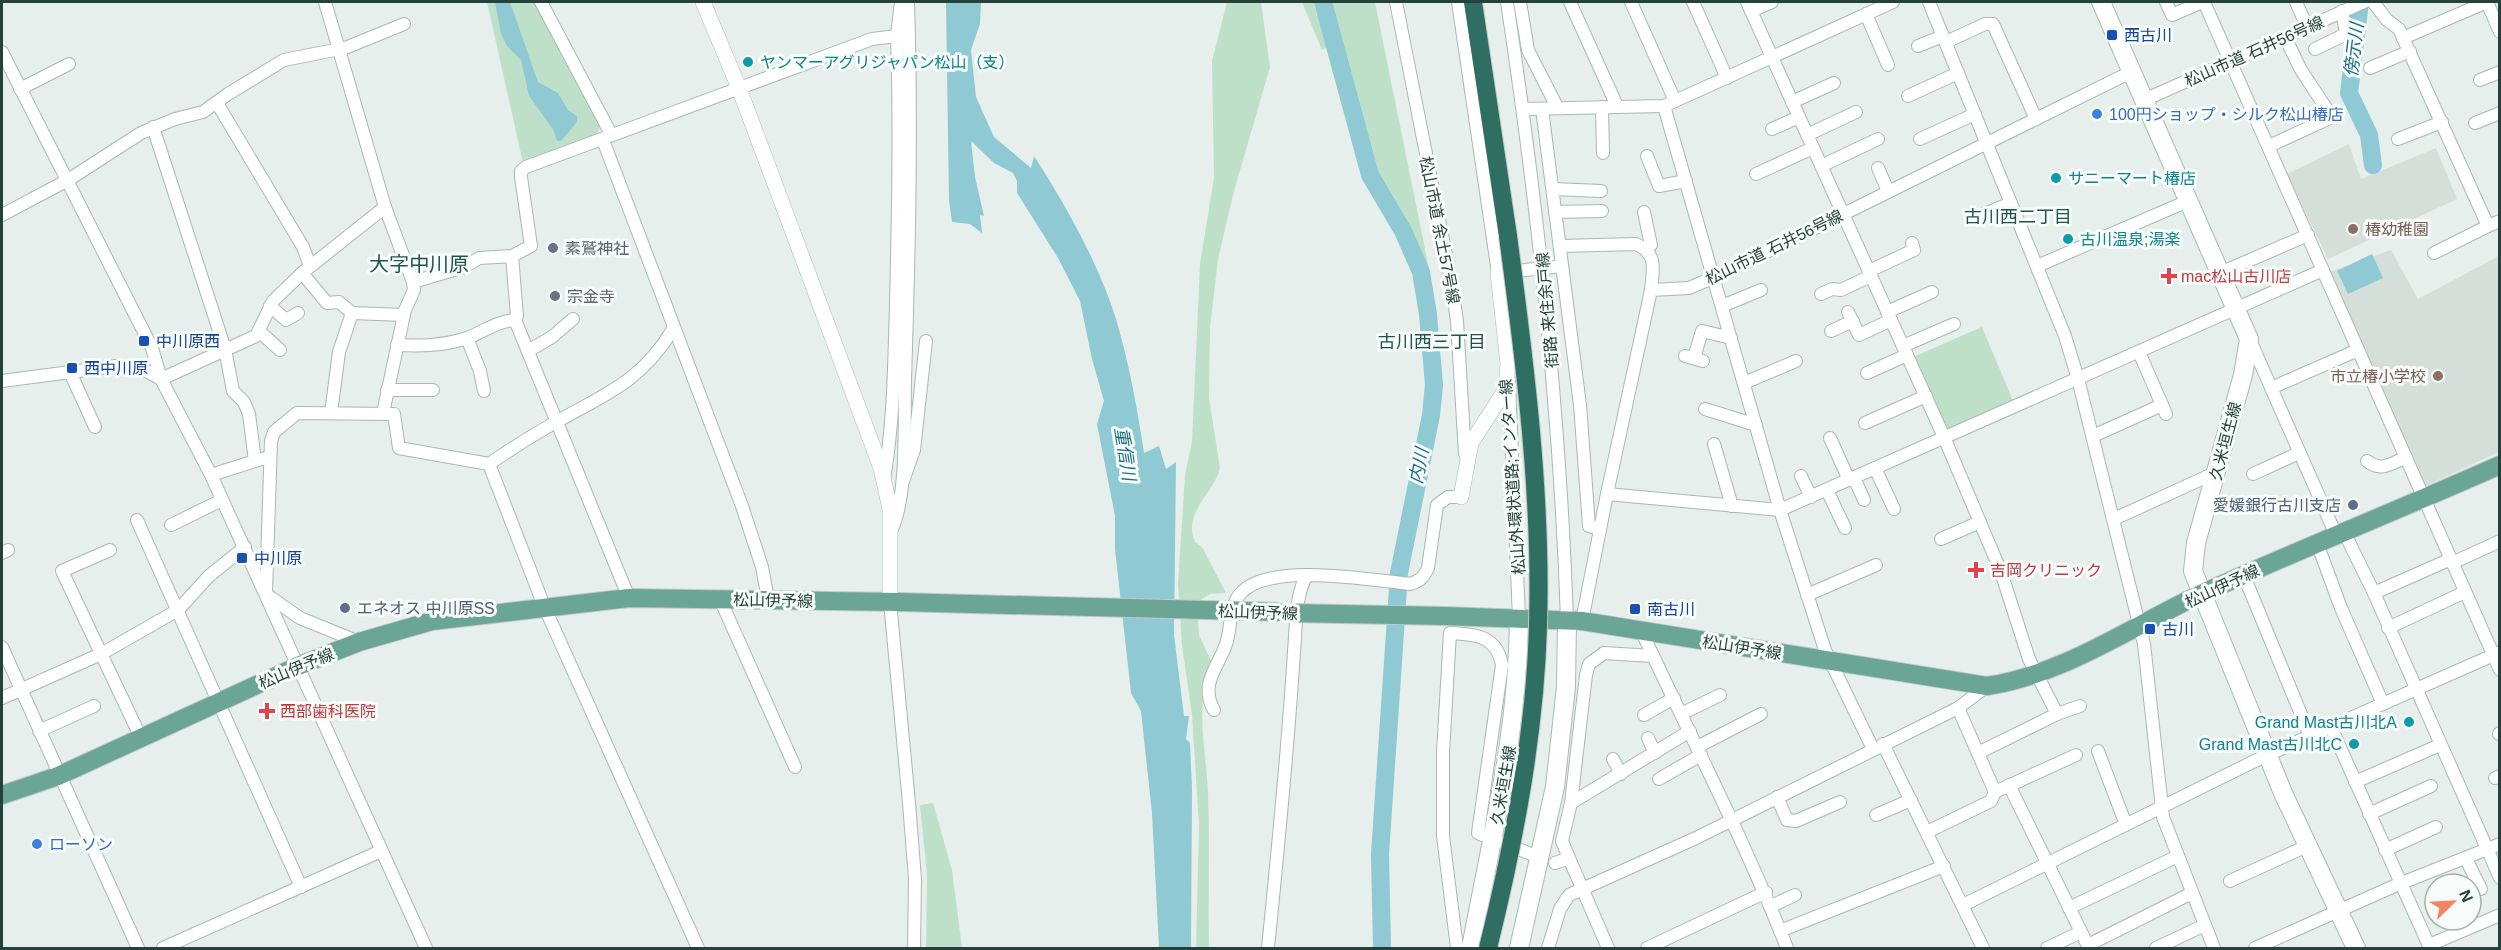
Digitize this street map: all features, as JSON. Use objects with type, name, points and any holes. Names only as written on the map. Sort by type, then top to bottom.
[{"type":"highway","name":"松山外環状道路;インター線","points":[[1473,2],[1508,236],[1529,416],[1536,525],[1538,627],[1526,761],[1488,948]]},
{"type":"main road","points":[[2101,2],[2249,339]]},
{"type":"main road","name":"久米垣生線","points":[[2249,339],[2243,375],[2196,543],[2193,571],[2267,755],[2356,948]]},
{"type":"main road","name":"松山伊予線","points":[[2,795],[58,776],[298,666],[358,642],[432,621],[544,606],[629,598],[894,602],[1575,621],[1828,660],[1923,678],[1987,686],[2037,672],[2098,648],[2201,594],[2499,465]]},
{"type":"main road","name":"久米垣生線","points":[[1472,941],[1494,840],[1515,716],[1519,618]]},
{"type":"main road","points":[[1519,948],[1555,787],[1575,621]]},
{"type":"street","points":[[325,2],[385,207],[413,282],[414,290],[404,315],[383,413]]},
{"type":"street","points":[[541,2],[607,137],[674,329],[742,506],[762,567],[768,599]]},
{"type":"street","points":[[704,2],[739,88],[884,480],[890,508],[894,602],[915,879],[915,948]]},
{"type":"street","points":[[884,480],[892,434],[896,311],[899,175],[897,36],[906,2]]},
{"type":"street","points":[[890,533],[899,513],[911,189],[906,2]]},
{"type":"street","name":"松山市道 余土57号線","points":[[1396,2],[1453,291],[1458,331],[1465,467],[1461,497]]},
{"type":"street","points":[[1458,2],[1498,273],[1508,364],[1519,618]]},
{"type":"street","name":"街路 来住余戸線","points":[[1507,2],[1543,268],[1575,621]]},
{"type":"street","points":[[1520,2],[1528,50],[1557,107]]},
{"type":"street","points":[[1570,2],[1617,106]]},
{"type":"street","points":[[1631,2],[1669,104],[1686,181],[1780,510],[1828,660],[1911,800],[1983,948]]},
{"type":"street","points":[[1693,2],[1727,78]]},
{"type":"street","points":[[1772,2],[1749,6],[1944,437],[2001,572],[2029,658],[2057,714]]},
{"type":"street","points":[[1523,109],[1669,104],[1893,2]]},
{"type":"street","points":[[1929,2],[2065,336],[2078,379],[2140,626],[2161,807],[2214,948]]},
{"type":"street","points":[[2166,2],[2172,15],[2203,2],[2269,146],[2465,592],[2496,654],[2499,670]]},
{"type":"street","points":[[2296,2],[2307,27]]},
{"type":"street","points":[[2373,2],[2387,20],[2399,29],[2442,122],[2463,175],[2494,224],[2434,253]]},
{"type":"street","name":"松山市道 石井56号線","points":[[2144,100],[2360,3]]},
{"type":"street","points":[[2403,38],[2491,7],[2499,32]]},
{"type":"street","points":[[2314,50],[2346,34],[2342,11]]},
{"type":"street","points":[[1866,14],[1888,65]]},
{"type":"street","points":[[2,215],[68,180],[153,127],[203,112],[284,60],[338,49],[404,24]]},
{"type":"street","points":[[1918,46],[1985,24],[1993,24],[2036,119]]},
{"type":"street","points":[[413,282],[464,267],[479,258],[512,256],[527,250],[532,241],[521,171],[526,167],[872,39],[897,36]]},
{"type":"street","points":[[2269,146],[2332,117],[2301,70],[2284,37]]},
{"type":"street","points":[[2370,68],[2410,51]]},
{"type":"street","points":[[2,52],[152,348],[162,379],[211,475],[426,948]]},
{"type":"street","points":[[20,89],[69,64]]},
{"type":"street","name":"松山市道 石井56号線","points":[[1651,290],[1689,288],[1714,278],[2131,72]]},
{"type":"street","points":[[2481,80],[2499,72]]},
{"type":"street","points":[[1908,96],[1958,73]]},
{"type":"street","points":[[1792,102],[1834,83]]},
{"type":"street","points":[[217,103],[303,247],[306,269],[327,303],[339,303],[352,313],[404,315]]},
{"type":"street","points":[[1602,107],[1603,153]]},
{"type":"street","points":[[1542,108],[1580,405],[1589,526],[1600,529]]},
{"type":"street","points":[[1807,135],[1856,112]]},
{"type":"street","points":[[2475,123],[2499,113]]},
{"type":"street","points":[[1920,139],[1975,114]]},
{"type":"street","points":[[1772,129],[1799,117]]},
{"type":"street","points":[[2398,139],[2442,122]]},
{"type":"street","points":[[153,127],[225,350],[233,391],[244,402],[249,414],[255,461]]},
{"type":"street","points":[[1821,166],[1878,138]]},
{"type":"street","points":[[1756,174],[1813,148]]},
{"type":"street","points":[[1647,156],[1659,186],[1686,181]]},
{"type":"street","points":[[1878,168],[1888,191]]},
{"type":"street","points":[[1553,189],[1602,207],[1555,212]]},
{"type":"street","points":[[2037,266],[2188,201]]},
{"type":"street","points":[[1982,215],[2011,203]]},
{"type":"street","points":[[162,379],[249,340],[259,331],[270,306],[306,269],[385,207]]},
{"type":"street","points":[[1644,212],[1651,245],[1647,249]]},
{"type":"street","points":[[2220,273],[2308,235]]},
{"type":"street","points":[[1821,294],[1832,289],[1841,290],[1914,250],[1912,243]]},
{"type":"street","points":[[1560,246],[1636,244],[1647,249],[1654,260],[1651,290],[1600,529],[1575,621]]},
{"type":"street","points":[[512,256],[517,316],[515,321],[629,598]]},
{"type":"street","points":[[1498,273],[1562,266]]},
{"type":"street","points":[[1606,494],[1780,510],[2323,270]]},
{"type":"street","points":[[1722,306],[1761,290]]},
{"type":"street","points":[[1831,330],[1851,317],[1859,335],[1932,292]]},
{"type":"street","points":[[270,306],[286,320],[298,313]]},
{"type":"street","points":[[331,413],[339,352],[352,313]]},
{"type":"street","points":[[528,351],[552,337],[573,319]]},
{"type":"street","points":[[397,345],[427,346],[467,338],[504,321],[515,321]]},
{"type":"street","points":[[1867,373],[1954,324]]},
{"type":"street","points":[[266,594],[271,499],[269,457],[274,432],[297,413],[394,414],[399,448],[489,464],[558,421],[612,393],[628,381],[664,345],[674,329]]},
{"type":"street","points":[[259,331],[280,350]]},
{"type":"street","points":[[1694,358],[1702,331],[1731,338]]},
{"type":"street","points":[[467,338],[480,371],[484,391]]},
{"type":"street","points":[[2249,339],[2299,453],[2374,593],[2499,878]]},
{"type":"street","points":[[900,484],[906,477],[914,450],[926,341]]},
{"type":"street","points":[[2271,388],[2358,350]]},
{"type":"street","points":[[2093,436],[2164,409],[2139,352]]},
{"type":"street","points":[[1744,383],[1796,361]]},
{"type":"street","points":[[1465,467],[1471,443],[1506,389],[1508,364]]},
{"type":"street","points":[[2,381],[129,366],[151,372],[162,379]]},
{"type":"street","points":[[70,372],[95,428]]},
{"type":"street","points":[[387,390],[433,390]]},
{"type":"street","points":[[1864,423],[1926,396]]},
{"type":"street","points":[[1705,409],[1756,425]]},
{"type":"street","points":[[1830,438],[1864,500]]},
{"type":"street","points":[[1714,444],[1732,507]]},
{"type":"street","points":[[2253,474],[2299,453]]},
{"type":"street","points":[[211,475],[269,457]]},
{"type":"street","points":[[2367,461],[2383,468],[2406,458]]},
{"type":"street","points":[[489,464],[544,606],[698,948]]},
{"type":"street","points":[[1875,468],[1894,509]]},
{"type":"street","points":[[2114,519],[2217,472]]},
{"type":"street","points":[[1801,476],[1811,497]]},
{"type":"street","points":[[1827,490],[1845,528]]},
{"type":"street","points":[[1214,710],[1209,702],[1209,679],[1225,648],[1235,601],[1241,593],[1265,579],[1308,575],[1410,584],[1418,582],[1424,577],[1428,568],[1437,505],[1448,497],[1461,497]]},
{"type":"street","points":[[171,525],[222,500]]},
{"type":"street","points":[[137,520],[301,887]]},
{"type":"street","points":[[1941,539],[1980,522]]},
{"type":"street","points":[[2374,593],[2499,541]]},
{"type":"street","points":[[2317,543],[2341,608],[2383,704]]},
{"type":"street","points":[[2,698],[101,654],[177,610],[209,576],[244,548]]},
{"type":"street","points":[[111,550],[62,571],[141,738]]},
{"type":"street","points":[[1808,595],[1876,565]]},
{"type":"street","points":[[1268,948],[1288,735],[1295,626],[1302,586],[1308,575]]},
{"type":"street","points":[[2244,576],[2310,736]]},
{"type":"street","points":[[2388,628],[2465,592]]},
{"type":"street","points":[[266,594],[300,618],[358,642]]},
{"type":"street","points":[[720,599],[795,767]]},
{"type":"street","points":[[1641,630],[1766,892],[1786,948]]},
{"type":"street","points":[[1457,948],[1450,903],[1443,815],[1443,752],[1450,633],[1479,634],[1486,638],[1500,654],[1502,665],[1478,833],[1482,835]]},
{"type":"street","points":[[2,647],[58,776],[138,948]]},
{"type":"street","points":[[1608,948],[1562,841],[1571,802],[1586,675],[1589,664],[1604,653],[1653,656]]},
{"type":"street","points":[[1963,905],[2267,755],[2496,654]]},
{"type":"street","points":[[1548,948],[1560,909],[1569,895],[1696,838],[1958,708],[1987,686]]},
{"type":"street","points":[[1681,714],[1720,695]]},
{"type":"street","points":[[1644,715],[1674,698]]},
{"type":"street","points":[[39,731],[94,705]]},
{"type":"street","points":[[1978,753],[2057,714],[2080,706]]},
{"type":"street","points":[[1958,708],[1995,792]]},
{"type":"street","points":[[1659,779],[1699,751],[1761,714]]},
{"type":"street","points":[[2331,727],[2429,947],[2499,915]]},
{"type":"street","points":[[1571,802],[1622,774],[1690,731]]},
{"type":"street","points":[[1647,738],[1655,753]]},
{"type":"street","points":[[2355,782],[2440,745]]},
{"type":"street","points":[[2098,751],[2126,825]]},
{"type":"street","points":[[1927,832],[1991,801],[1995,792],[2076,755]]},
{"type":"street","points":[[1613,759],[1622,774]]},
{"type":"street","points":[[2009,785],[2089,947],[2192,893]]},
{"type":"street","points":[[2369,814],[2431,786]]},
{"type":"street","points":[[1777,797],[1787,820],[1796,822],[1840,802]]},
{"type":"street","points":[[1876,815],[1911,800]]},
{"type":"street","points":[[2385,850],[2436,827]]},
{"type":"street","points":[[1501,842],[1531,854]]},
{"type":"street","points":[[2255,948],[2399,884],[2499,844]]},
{"type":"street","points":[[2230,881],[2307,846]]},
{"type":"street","points":[[171,947],[381,850]]},
{"type":"street","points":[[2069,908],[2178,856]]},
{"type":"street","points":[[1555,863],[1569,858]]},
{"type":"street","points":[[2466,859],[2472,872]]},
{"type":"street","points":[[1780,931],[1944,866]]},
{"type":"street","points":[[1647,948],[1766,892]]},
{"type":"street","points":[[1771,906],[1795,896]]},
{"type":"street","points":[[1450,903],[1458,921],[1472,941],[1498,948]]},
{"type":"street","points":[[2156,948],[2205,925]]},
{"type":"street","points":[[2047,948],[2081,932]]},
{"type":"shaded area","name":"椿幼稚園","points":[[2349,144],[2361,179],[2436,148],[2457,199],[2328,259],[2287,174]]},
{"type":"shaded area","name":"市立椿小学校","points":[[2391,250],[2418,299],[2499,256],[2499,452],[2425,486],[2329,272]]},
{"type":"green space","points":[[487,2],[538,2],[601,125],[595,138],[523,163]]},
{"type":"green space","points":[[1227,2],[1261,2],[1270,67],[1234,191],[1218,259],[1210,328],[1209,398],[1220,468],[1196,512],[1192,531],[1195,542],[1202,547],[1226,593],[1210,594],[1197,602],[1199,635],[1212,663],[1207,677],[1202,709],[1209,811],[1209,948],[1196,948],[1199,825],[1192,715],[1182,645],[1178,584],[1185,475],[1192,442],[1200,264],[1214,178],[1212,61]]},
{"type":"green space","points":[[1302,2],[1313,2],[1327,47],[1322,50]]},
{"type":"green space","points":[[1331,2],[1375,2],[1429,269],[1390,194],[1374,172]]},
{"type":"green space","points":[[1982,327],[2013,401],[1946,431],[1913,357]]},
{"type":"green space","points":[[933,803],[952,870],[962,948],[926,948],[927,875],[920,805]]},
{"type":"water","points":[[495,2],[510,2],[538,82],[558,93],[568,110],[577,116],[577,122],[561,141],[557,141],[553,129],[529,96],[521,60],[507,46],[501,34]]},
{"type":"water","name":"重信川","points":[[946,2],[981,2],[980,24],[971,50],[976,97],[994,137],[1031,168],[1034,156],[1069,214],[1091,256],[1116,319],[1132,385],[1144,453],[1159,446],[1166,469],[1176,462],[1174,635],[1184,716],[1189,716],[1186,739],[1190,743],[1192,788],[1191,948],[1159,948],[1152,813],[1141,711],[1131,693],[1115,549],[1115,516],[1097,424],[1104,401],[1092,359],[1080,301],[1058,258],[1017,193],[1017,181],[1013,173],[994,163],[971,141],[975,177],[984,216],[980,215],[982,233],[970,224],[952,222],[949,201]]},
{"type":"water","points":[[2372,254],[2383,278],[2348,294],[2337,271]]},
{"type":"waterway","name":"内川","points":[[1323,2],[1370,175],[1403,231],[1421,272],[1428,314],[1434,385],[1431,415],[1399,573],[1380,854],[1382,948]]},
{"type":"waterway","name":"傍示川","points":[[2360,2],[2349,93],[2369,135],[2373,165]]},
{"type":"place","name":"西古川","points":[[2112,35]]},
{"type":"place","name":"ヤンマーアグリジャパン松山（支）","points":[[748,62]]},
{"type":"place","name":"100円ショップ・シルク松山椿店","points":[[2097,114]]},
{"type":"place","name":"サニーマート椿店","points":[[2056,178]]},
{"type":"place","name":"椿幼稚園","points":[[2353,229]]},
{"type":"place","name":"古川温泉;湯楽","points":[[2068,239]]},
{"type":"place","name":"素鷲神社","points":[[553,248]]},
{"type":"place","name":"mac松山古川店","points":[[2169,276]]},
{"type":"place","name":"宗金寺","points":[[555,296]]},
{"type":"place","name":"中川原西","points":[[144,341]]},
{"type":"place","name":"西中川原","points":[[72,368]]},
{"type":"place","name":"市立椿小学校","points":[[2438,376]]},
{"type":"place","name":"愛媛銀行古川支店","points":[[2353,505]]},
{"type":"place","name":"中川原","points":[[242,558]]},
{"type":"place","name":"吉岡クリニック","points":[[1976,570]]},
{"type":"place","name":"エネオス 中川原SS","points":[[345,608]]},
{"type":"place","name":"南古川","points":[[1635,609]]},
{"type":"place","name":"古川","points":[[2150,629]]},
{"type":"place","name":"西部歯科医院","points":[[267,711]]},
{"type":"place","name":"Grand Mast古川北A","points":[[2409,722]]},
{"type":"place","name":"Grand Mast古川北C","points":[[2354,744]]},
{"type":"place","name":"ローソン","points":[[37,844]]},
{"type":"district","name":"古川西二丁目","points":[[2018,217]]},
{"type":"district","name":"大字中川原","points":[[419,264]]},
{"type":"district","name":"古川西三丁目","points":[[1432,342]]}]
